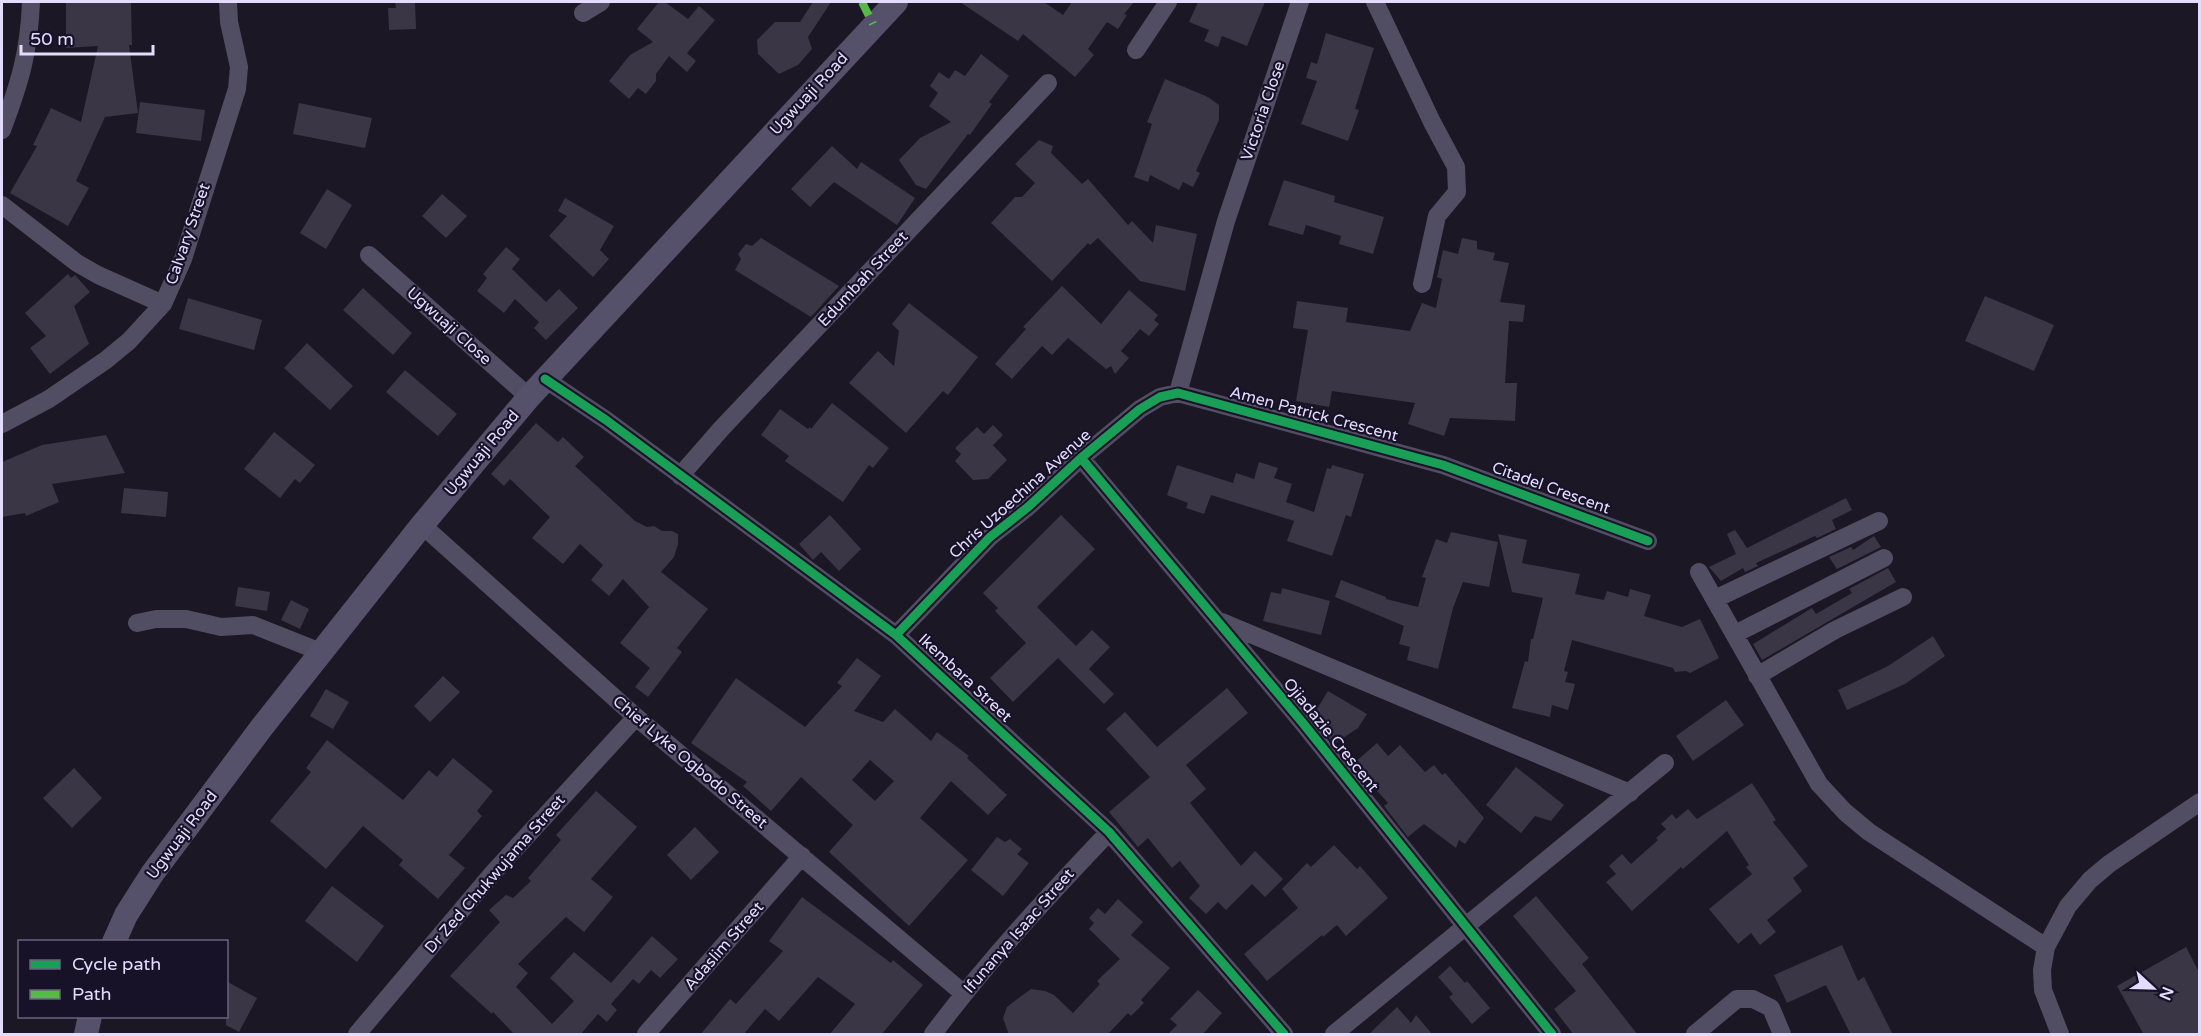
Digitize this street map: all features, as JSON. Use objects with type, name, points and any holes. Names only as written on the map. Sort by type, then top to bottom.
[{"type":"main road","name":"Ugwuaji Road","points":[[115,940],[126,915],[152,874],[321,652],[422,525],[529,397],[896,2]]},
{"type":"main road","points":[[86,1035],[90,1018]]},
{"type":"street","points":[[2,129],[25,65],[30,37],[31,2]]},
{"type":"street","name":"Calvary Street","points":[[2,424],[49,399],[106,360],[129,341],[163,304],[183,259],[237,89],[239,67],[229,22],[228,2]]},
{"type":"street","points":[[583,13],[601,2]]},
{"type":"street","points":[[1136,50],[1168,2]]},
{"type":"street","name":"Victoria Close","points":[[1178,393],[1226,221],[1300,2]]},
{"type":"street","points":[[1376,2],[1432,122],[1456,167],[1457,192],[1437,216],[1422,284]]},
{"type":"street","name":"Edumbah Street","points":[[680,476],[721,429],[1048,83]]},
{"type":"street","points":[[2,205],[77,263],[163,304]]},
{"type":"street","name":"Ugwuaji Close","points":[[369,255],[529,397]]},
{"type":"street","name":"Ikembara Street","points":[[546,379],[606,420],[896,635],[1109,832],[1284,1035]]},
{"type":"street","name":"Chris Uzoechina Avenue","points":[[896,635],[990,537],[1028,507],[1081,458],[1140,409],[1160,397],[1178,393]]},
{"type":"street","name":"Amen Patrick Crescent","points":[[1178,393],[1443,465]]},
{"type":"street","name":"Ojiadazie Crescent","points":[[1081,458],[1302,722],[1552,1035]]},
{"type":"street","name":"Citadel Crescent","points":[[1443,465],[1648,541]]},
{"type":"street","points":[[1715,599],[1879,521]]},
{"type":"street","name":"Chief Lyke Ogbodo Street","points":[[422,525],[636,717],[963,993]]},
{"type":"street","points":[[1735,634],[1884,558]]},
{"type":"street","points":[[1699,572],[1819,784],[1845,812],[1869,832],[2046,947]]},
{"type":"street","points":[[1757,676],[1835,630],[1903,597]]},
{"type":"street","points":[[137,623],[156,619],[186,619],[221,627],[253,625],[321,652]]},
{"type":"street","points":[[1217,620],[1630,793]]},
{"type":"street","name":"Dr Zed Chukwujama Street","points":[[357,1035],[492,874],[636,717]]},
{"type":"street","points":[[1334,1035],[1665,763]]},
{"type":"street","points":[[2060,1035],[2043,990],[2042,970],[2046,947],[2068,906],[2090,880],[2199,802]]},
{"type":"street","name":"Ifunanya Isaac Street","points":[[933,1035],[963,993],[1109,832]]},
{"type":"street","name":"Adaslim Street","points":[[646,1035],[802,856]]},
{"type":"street","points":[[1695,1035],[1737,999],[1753,999],[1771,1008],[1782,1035]]},
{"type":"building","points":[[66,2],[131,2],[132,45],[129,45],[138,113],[105,117],[76,181],[89,188],[68,226],[10,193],[37,146],[33,145],[51,108],[81,122],[98,46],[66,48]]},
{"type":"building","points":[[395,2],[415,2],[416,29],[389,30],[388,8],[396,8]]},
{"type":"building","points":[[659,2],[665,2],[688,19],[699,6],[715,20],[687,53],[696,61],[687,72],[669,56],[656,74],[656,81],[646,94],[638,88],[629,99],[609,81],[630,55],[653,42],[637,29]]},
{"type":"building","points":[[813,2],[831,2],[808,37],[812,49],[798,65],[779,74],[758,54],[757,40],[775,22],[800,22]]},
{"type":"building","points":[[960,2],[1044,2],[1063,15],[1072,2],[1134,2],[1124,14],[1127,15],[1118,29],[1107,22],[1088,49],[1094,55],[1075,77],[1023,34],[1018,41]]},
{"type":"building","points":[[1198,2],[1265,2],[1247,46],[1222,36],[1218,47],[1204,41],[1209,30],[1189,22]]},
{"type":"building","points":[[1326,33],[1374,48],[1355,109],[1359,110],[1348,141],[1301,124],[1317,81],[1306,78],[1311,62],[1317,64]]},
{"type":"building","points":[[981,54],[1009,76],[989,102],[992,104],[970,135],[968,134],[926,189],[916,185],[899,160],[920,138],[951,122],[929,106],[938,93],[930,86],[939,72],[949,79],[955,70],[965,76]]},
{"type":"building","points":[[1165,79],[1208,97],[1219,105],[1219,120],[1196,171],[1200,173],[1193,187],[1183,182],[1179,190],[1150,175],[1148,182],[1134,177],[1152,124],[1147,122]]},
{"type":"building","points":[[140,102],[205,110],[201,141],[136,133]]},
{"type":"building","points":[[299,103],[372,118],[365,148],[293,134]]},
{"type":"building","points":[[1039,140],[1053,146],[1051,153],[1082,184],[1088,179],[1128,225],[1132,221],[1153,243],[1156,225],[1197,234],[1185,291],[1140,281],[1098,238],[1090,245],[1088,243],[1052,281],[991,223],[1015,197],[1022,197],[1035,183],[1015,164]]},
{"type":"building","points":[[832,146],[857,169],[861,162],[915,198],[897,225],[834,182],[810,207],[791,189]]},
{"type":"building","points":[[1284,180],[1335,196],[1334,202],[1384,217],[1373,254],[1339,244],[1341,236],[1306,225],[1303,235],[1268,225]]},
{"type":"building","points":[[327,189],[352,205],[326,249],[300,233]]},
{"type":"building","points":[[442,194],[467,216],[446,238],[422,216]]},
{"type":"building","points":[[565,198],[614,226],[600,250],[609,259],[593,277],[549,236],[567,216],[558,211]]},
{"type":"building","points":[[761,238],[839,286],[811,317],[735,270],[741,259],[738,254],[746,244],[752,246]]},
{"type":"building","points":[[1462,238],[1477,241],[1477,249],[1495,253],[1493,260],[1509,263],[1500,302],[1525,305],[1523,322],[1509,321],[1505,383],[1517,383],[1515,421],[1450,418],[1444,436],[1408,424],[1415,403],[1332,391],[1329,407],[1296,401],[1308,330],[1293,328],[1297,301],[1348,308],[1346,322],[1410,331],[1422,303],[1436,308],[1442,279],[1437,277],[1443,250],[1458,254]]},
{"type":"building","points":[[506,247],[520,259],[512,269],[546,302],[559,289],[578,308],[546,340],[534,328],[539,322],[515,299],[504,313],[477,291],[487,278],[483,274]]},
{"type":"building","points":[[68,274],[71,278],[75,275],[90,292],[74,306],[89,344],[50,374],[30,348],[46,336],[25,313]]},
{"type":"building","points":[[1062,286],[1101,324],[1129,290],[1158,315],[1154,320],[1159,324],[1149,336],[1140,329],[1121,351],[1129,358],[1115,374],[1111,366],[1106,369],[1068,338],[1052,355],[1042,346],[1012,379],[995,364],[1026,329],[1023,327]]},
{"type":"building","points":[[363,288],[412,333],[393,355],[343,310]]},
{"type":"building","points":[[1985,296],[2054,325],[2034,371],[1965,341]]},
{"type":"building","points":[[188,298],[262,320],[254,350],[179,329]]},
{"type":"building","points":[[909,303],[978,357],[948,395],[943,391],[906,433],[849,383],[878,351],[894,366],[899,331],[892,324]]},
{"type":"building","points":[[307,343],[353,386],[330,410],[284,368]]},
{"type":"building","points":[[405,370],[457,414],[438,436],[386,392]]},
{"type":"building","points":[[832,403],[889,448],[873,468],[869,465],[843,502],[785,461],[789,456],[761,435],[780,409],[811,429]]},
{"type":"building","points":[[536,423],[558,442],[563,437],[584,457],[575,466],[635,521],[647,527],[654,526],[662,531],[672,531],[678,534],[674,557],[661,572],[708,609],[677,648],[682,652],[648,697],[635,687],[650,668],[620,643],[649,607],[623,579],[609,596],[591,580],[603,565],[580,544],[563,564],[532,538],[550,517],[510,479],[504,486],[491,474]]},
{"type":"building","points":[[993,425],[1003,435],[993,445],[1007,460],[988,479],[973,480],[955,461],[961,454],[955,448],[977,427],[984,434]]},
{"type":"building","points":[[274,432],[315,465],[300,483],[295,479],[280,498],[244,469]]},
{"type":"building","points":[[106,435],[125,473],[52,484],[59,502],[26,516],[25,513],[2,517],[2,462],[42,445]]},
{"type":"building","points":[[1259,462],[1278,468],[1274,478],[1292,484],[1286,502],[1314,512],[1327,468],[1331,469],[1332,465],[1364,474],[1351,517],[1346,515],[1332,556],[1287,541],[1294,521],[1211,495],[1204,514],[1186,508],[1188,503],[1167,495],[1177,465],[1233,483],[1236,473],[1254,479]]},
{"type":"building","points":[[124,488],[168,492],[166,517],[121,513]]},
{"type":"building","points":[[1846,498],[1852,510],[1832,520],[1836,529],[1756,563],[1758,566],[1745,572],[1743,568],[1721,581],[1709,567],[1736,554],[1727,534],[1735,530],[1747,548]]},
{"type":"building","points":[[830,515],[861,549],[839,571],[821,552],[813,560],[799,544]]},
{"type":"building","points":[[1061,515],[1095,549],[1037,607],[1076,646],[1092,630],[1110,647],[1089,669],[1114,694],[1104,704],[1058,658],[1013,702],[990,678],[1026,643],[995,611],[998,608],[983,593]]},
{"type":"building","points":[[1451,532],[1498,542],[1489,587],[1463,582],[1453,608],[1438,669],[1407,660],[1410,647],[1399,644],[1404,626],[1335,597],[1341,580],[1386,597],[1386,599],[1418,607],[1426,578],[1422,577],[1436,539],[1447,543]]},
{"type":"building","points":[[1498,534],[1527,540],[1522,563],[1580,574],[1575,594],[1604,600],[1607,591],[1628,597],[1630,589],[1651,595],[1644,616],[1682,627],[1700,619],[1719,658],[1690,673],[1675,672],[1673,668],[1572,640],[1564,671],[1568,672],[1565,682],[1575,684],[1568,710],[1552,705],[1550,717],[1512,708],[1525,661],[1528,662],[1531,639],[1533,639],[1543,598],[1512,592]]},
{"type":"building","points":[[1874,536],[1881,547],[1837,569],[1829,557],[1851,547],[1853,550]]},
{"type":"building","points":[[1888,568],[1896,582],[1762,660],[1753,644],[1812,608],[1816,614],[1852,593],[1849,589]]},
{"type":"building","points":[[238,587],[270,592],[267,611],[235,606]]},
{"type":"building","points":[[1282,588],[1330,601],[1321,635],[1263,621],[1271,592],[1281,594]]},
{"type":"building","points":[[291,600],[309,609],[300,629],[281,620]]},
{"type":"building","points":[[1933,636],[1945,656],[1905,684],[1847,710],[1838,690],[1888,666]]},
{"type":"building","points":[[857,658],[881,676],[854,711],[883,722],[895,709],[931,741],[937,732],[969,756],[967,758],[1007,795],[988,815],[951,781],[920,818],[968,860],[909,926],[829,852],[853,825],[801,777],[771,811],[743,786],[747,782],[691,743],[736,678],[805,727],[842,686],[837,683]],"holes":[[[870,760],[894,781],[875,801],[852,780]]]},
{"type":"building","points":[[443,676],[460,692],[430,722],[414,706]]},
{"type":"building","points":[[1227,688],[1248,713],[1186,765],[1206,789],[1190,803],[1241,866],[1255,851],[1283,879],[1265,897],[1252,884],[1226,910],[1218,902],[1206,914],[1189,898],[1200,886],[1180,861],[1172,868],[1148,838],[1138,847],[1109,812],[1150,777],[1106,729],[1125,712],[1157,747]]},
{"type":"building","points":[[326,689],[349,702],[333,729],[310,716]]},
{"type":"building","points":[[1328,691],[1367,714],[1358,728],[1334,744],[1312,717]]},
{"type":"building","points":[[1726,700],[1744,725],[1693,761],[1676,736]]},
{"type":"building","points":[[327,740],[403,800],[429,770],[437,777],[453,758],[493,791],[477,811],[482,816],[449,855],[465,868],[438,899],[399,865],[403,860],[363,826],[326,869],[270,821],[311,772],[306,768]]},
{"type":"building","points":[[1377,743],[1388,756],[1400,745],[1425,772],[1434,765],[1442,775],[1445,773],[1484,818],[1465,844],[1459,840],[1456,848],[1424,824],[1408,837],[1384,806],[1388,803],[1353,764]]},
{"type":"building","points":[[1516,767],[1564,805],[1551,821],[1535,816],[1521,833],[1486,805]]},
{"type":"building","points":[[74,768],[102,798],[72,828],[43,798]]},
{"type":"building","points":[[1752,783],[1776,820],[1773,822],[1808,866],[1793,878],[1802,891],[1767,920],[1776,932],[1760,945],[1751,933],[1738,944],[1709,909],[1752,874],[1746,867],[1749,865],[1727,831],[1683,869],[1681,867],[1632,911],[1606,882],[1616,874],[1609,866],[1622,854],[1631,864],[1658,840],[1656,838],[1666,829],[1661,824],[1672,814],[1676,819],[1688,809],[1697,819]]},
{"type":"building","points":[[596,791],[637,827],[591,879],[613,897],[584,932],[566,917],[518,964],[528,973],[516,987],[552,1024],[574,1001],[550,978],[574,952],[611,983],[652,936],[678,959],[660,978],[651,970],[639,984],[633,979],[611,1004],[617,1010],[607,1022],[598,1014],[580,1035],[515,1035],[493,1012],[492,1014],[450,976],[500,922],[489,910],[506,895],[513,898],[531,881],[528,878],[561,840],[556,835]]},
{"type":"building","points":[[695,827],[719,852],[691,880],[667,855]]},
{"type":"building","points":[[997,837],[1005,842],[1010,839],[1022,849],[1017,854],[1029,863],[1003,896],[971,870]]},
{"type":"building","points":[[1334,845],[1357,869],[1360,866],[1388,898],[1346,936],[1337,925],[1267,981],[1244,954],[1298,908],[1282,889],[1307,863],[1311,867]]},
{"type":"building","points":[[332,886],[384,926],[357,962],[305,921]]},
{"type":"building","points":[[1536,896],[1589,958],[1582,964],[1638,1035],[1574,1035],[1554,1009],[1576,991],[1513,916]]},
{"type":"building","points":[[802,897],[891,963],[893,960],[923,985],[881,1035],[829,1035],[855,1004],[818,977],[779,1021],[765,1009],[743,1035],[700,1035],[730,999],[736,1004],[783,951],[769,941]]},
{"type":"building","points":[[1118,899],[1143,922],[1131,935],[1170,968],[1141,1000],[1144,1003],[1131,1016],[1128,1013],[1107,1035],[1009,1035],[1003,1018],[1007,1007],[1031,989],[1054,995],[1073,1013],[1100,984],[1097,981],[1120,959],[1089,929],[1094,923],[1089,918],[1098,908],[1105,914]]},
{"type":"building","points":[[1842,945],[1858,981],[1864,977],[1893,1035],[1851,1035],[1826,985],[1787,1003],[1774,975]]},
{"type":"building","points":[[2186,947],[2199,972],[2199,1035],[2144,1035],[2117,986]]},
{"type":"building","points":[[1450,966],[1465,983],[1467,981],[1490,1008],[1472,1024],[1449,997],[1453,994],[1438,977]]},
{"type":"building","points":[[228,982],[257,998],[239,1032],[226,1025]]},
{"type":"building","points":[[1198,990],[1222,1013],[1202,1035],[1167,1035],[1177,1025],[1170,1019]]},
{"type":"building","points":[[1397,1007],[1411,1023],[1416,1015],[1433,1035],[1368,1035]]},
{"type":"marked path","points":[[862,2],[873,24]]},
{"type":"cycle path","points":[[545,379],[606,420],[896,635],[1109,832],[1284,1034]]},
{"type":"cycle path","points":[[896,635],[990,537],[1028,507],[1081,458],[1140,409],[1160,397],[1178,393],[1443,465],[1648,541]]},
{"type":"cycle path","points":[[1081,458],[1302,722],[1552,1034]]}]
